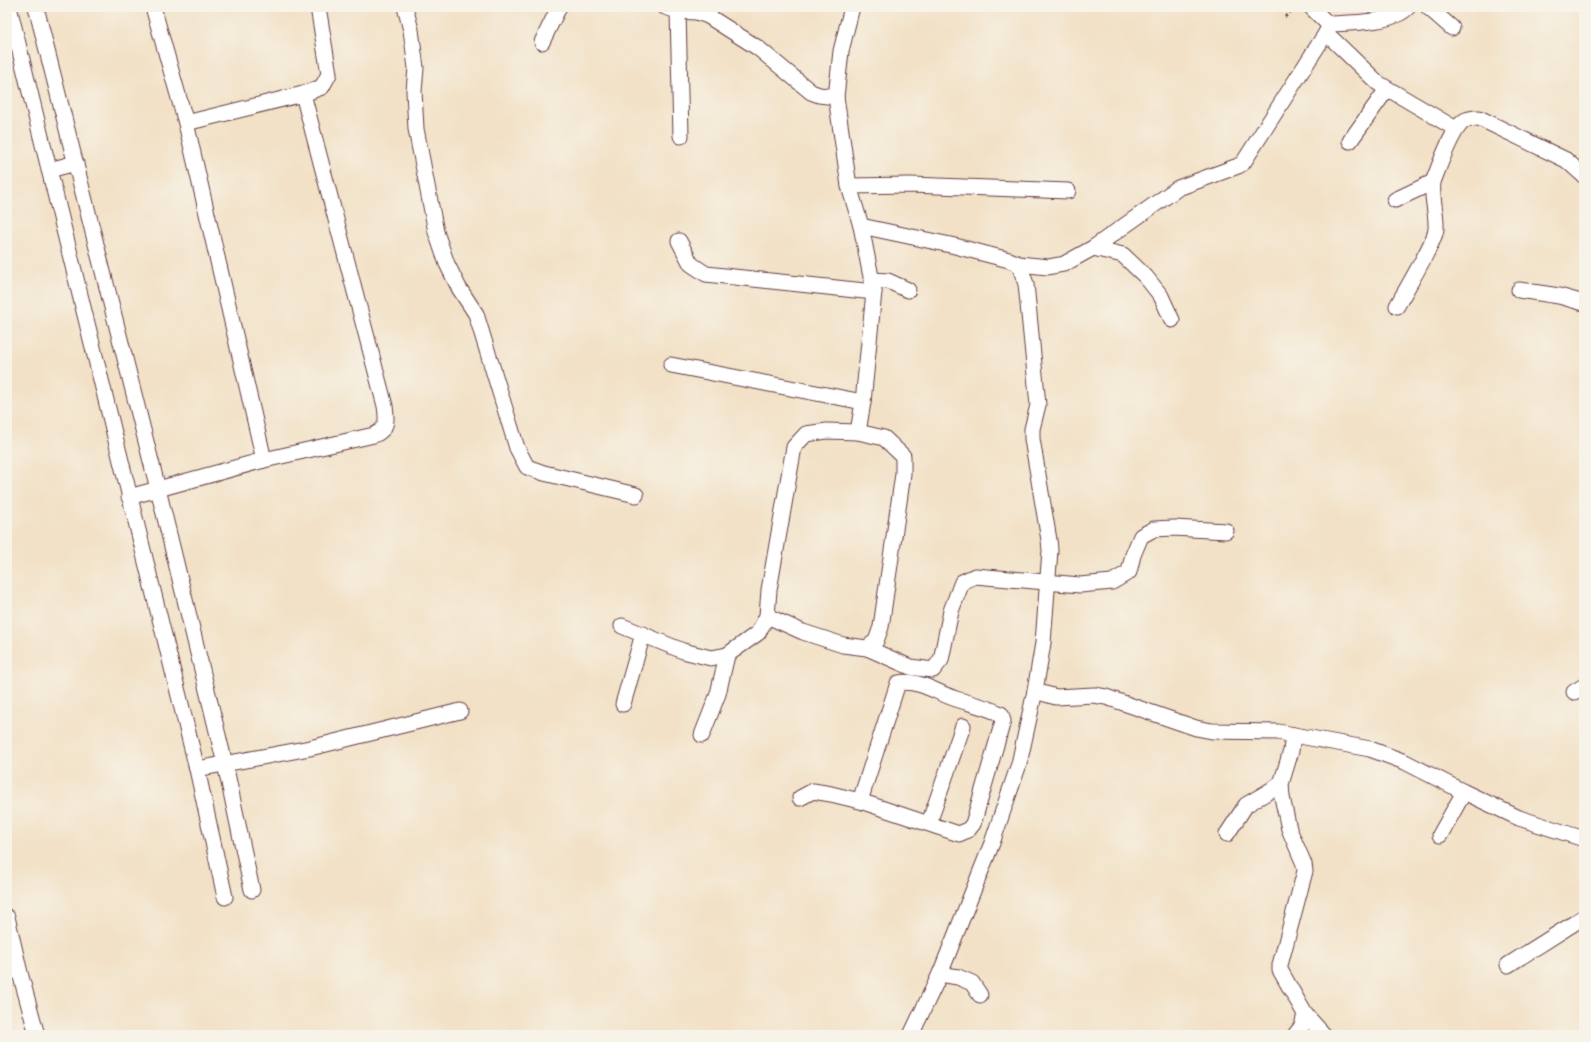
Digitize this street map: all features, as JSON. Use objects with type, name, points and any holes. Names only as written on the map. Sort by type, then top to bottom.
[{"type":"street","points":[[9,7],[197,769],[225,897]]},
{"type":"street","points":[[36,7],[158,489],[225,764],[252,890]]},
{"type":"street","points":[[153,7],[186,123],[264,460]]},
{"type":"street","points":[[186,123],[303,94],[322,87],[329,74],[318,7]]},
{"type":"street","points":[[405,7],[411,30],[416,68],[414,91],[416,129],[436,232],[447,264],[459,288],[476,314],[517,448],[527,467],[544,473],[636,495]]},
{"type":"street","points":[[542,42],[559,7]]},
{"type":"street","points":[[852,7],[841,51],[836,97],[849,186],[861,226],[873,286],[863,402],[858,432]]},
{"type":"street","points":[[1311,7],[1324,20],[1328,29],[1378,83],[1456,130]]},
{"type":"street","points":[[861,226],[956,246],[1019,264],[1048,267],[1064,264],[1093,248],[1178,188],[1238,166],[1243,162],[1328,29],[1389,18],[1408,7]]},
{"type":"street","points":[[1428,7],[1452,28]]},
{"type":"street","points":[[681,136],[671,9],[696,12],[708,16],[758,48],[811,92],[819,95],[836,97]]},
{"type":"street","points":[[1350,141],[1387,89]]},
{"type":"street","points":[[129,496],[264,460],[374,435],[380,432],[385,426],[387,418],[385,406],[303,94]]},
{"type":"street","points":[[1396,306],[1432,242],[1436,229],[1432,191],[1433,182],[1456,130],[1464,120],[1479,118],[1566,160],[1584,176]]},
{"type":"street","points":[[49,170],[76,163]]},
{"type":"street","points":[[1395,200],[1433,182]]},
{"type":"street","points":[[849,186],[911,185],[1068,191]]},
{"type":"street","points":[[679,241],[691,264],[706,274],[873,286],[888,281],[908,290]]},
{"type":"street","points":[[1093,248],[1123,255],[1146,276],[1161,296],[1172,320]]},
{"type":"street","points":[[910,1035],[940,974],[992,843],[1017,771],[1035,691],[1043,643],[1048,583],[1049,540],[1032,439],[1032,429],[1038,405],[1026,284],[1019,264]]},
{"type":"street","points":[[1519,290],[1559,296],[1584,303]]},
{"type":"street","points":[[671,365],[863,402]]},
{"type":"street","points":[[622,626],[683,651],[711,658],[727,655],[758,633],[767,616],[769,590],[794,447],[806,434],[827,431],[858,432],[884,438],[903,456],[903,474],[881,626],[876,641],[867,648]]},
{"type":"street","points":[[935,691],[933,670],[942,660],[951,611],[962,582],[975,576],[1080,585],[1112,582],[1129,572],[1133,555],[1141,536],[1154,529],[1174,528],[1226,531]]},
{"type":"street","points":[[767,616],[803,632],[843,645],[867,648],[910,667],[933,670]]},
{"type":"street","points":[[623,704],[643,634]]},
{"type":"street","points":[[702,735],[718,694],[727,655]]},
{"type":"street","points":[[800,798],[813,791],[860,801],[959,834],[968,830],[973,824],[1003,722],[1001,714],[986,707],[955,699],[920,684],[907,682],[898,683],[860,801]]},
{"type":"street","points":[[1035,691],[1056,697],[1106,697],[1196,728],[1212,731],[1278,732],[1370,749],[1405,762],[1519,818],[1584,839]]},
{"type":"street","points":[[197,769],[310,748],[460,711]]},
{"type":"street","points":[[929,823],[963,726]]},
{"type":"street","points":[[1293,735],[1291,752],[1281,784],[1282,797],[1289,829],[1304,864],[1305,871],[1280,964],[1280,970],[1305,1014],[1324,1035]]},
{"type":"street","points":[[1227,834],[1246,805],[1281,784]]},
{"type":"street","points":[[1440,835],[1464,792]]},
{"type":"street","points":[[7,917],[37,1035]]},
{"type":"street","points":[[1508,965],[1584,917]]},
{"type":"street","points":[[940,974],[958,977],[972,983],[980,995]]},
{"type":"street","points":[[1295,1035],[1302,1026],[1305,1014]]},
{"type":"path","points":[[1285,17],[1295,7]]}]
